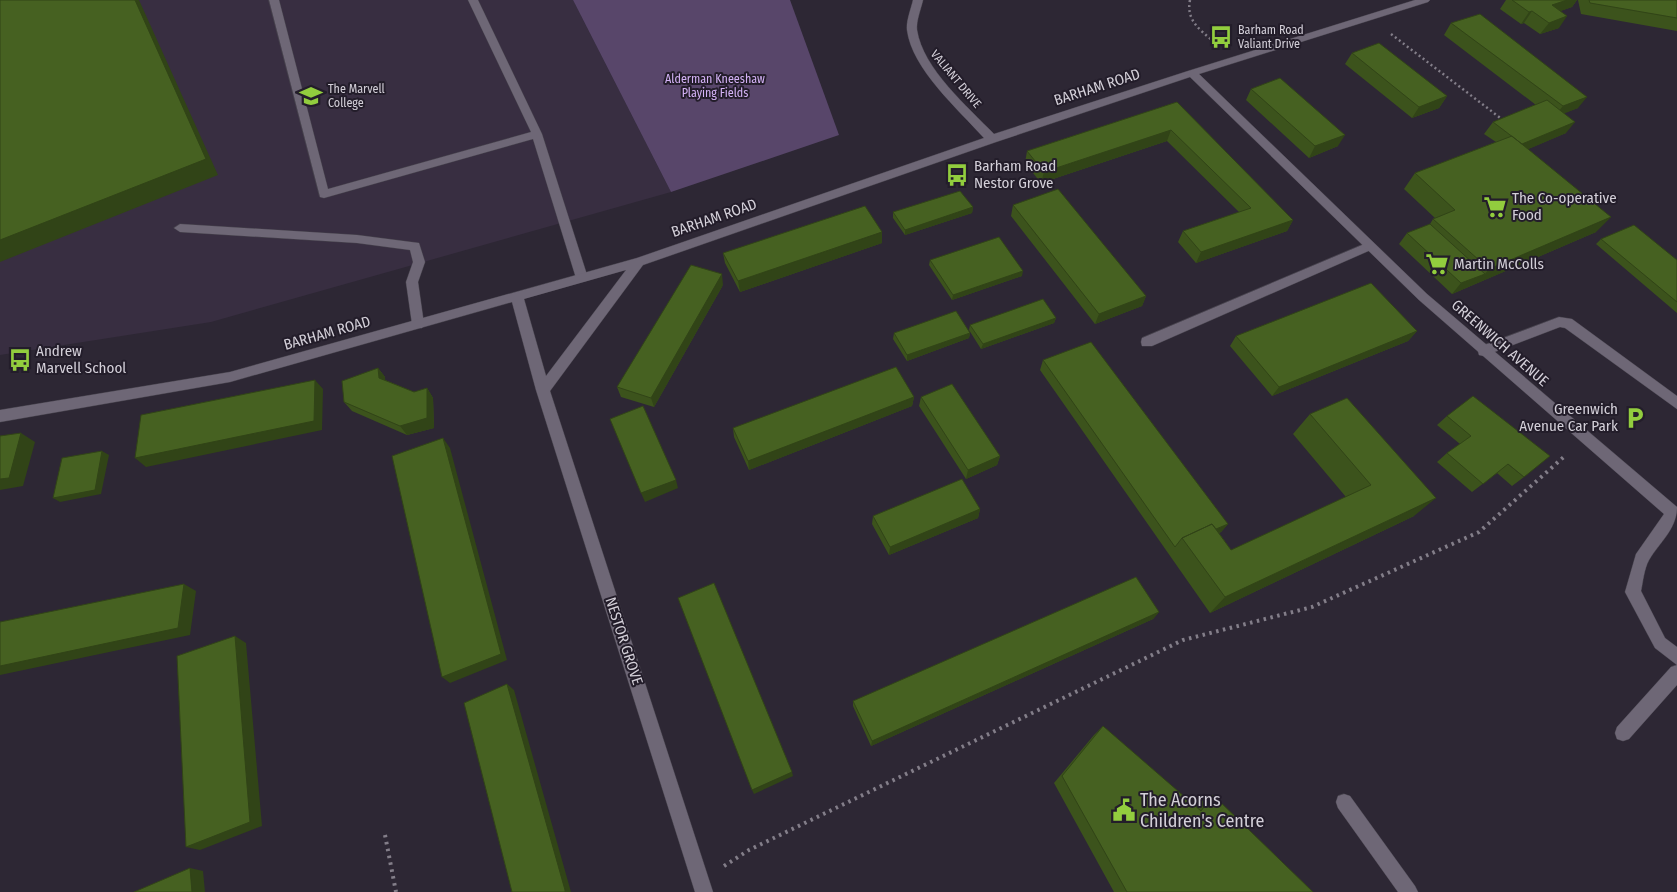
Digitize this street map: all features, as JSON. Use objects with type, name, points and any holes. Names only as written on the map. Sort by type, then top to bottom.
[{"type":"street","points":[[274,0],[324,194],[537,134]]},
{"type":"street","points":[[473,0],[537,134],[582,278]]},
{"type":"street","name":"VALIANT DRIVE","points":[[918,0],[912,28],[917,51],[945,89],[992,139]]},
{"type":"street","points":[[1386,0],[1397,8]]},
{"type":"street","name":"BARHAM ROAD","points":[[0,416],[230,377],[639,262],[992,139],[1192,73],[1425,0]]},
{"type":"street","name":"GREENWICH AVENUE","points":[[1192,73],[1369,246],[1484,351],[1585,438],[1674,510],[1664,528],[1641,559],[1633,592],[1660,643],[1677,657]]},
{"type":"street","points":[[180,228],[357,239],[415,246],[419,262],[412,282],[418,324]]},
{"type":"street","points":[[1147,342],[1369,246]]},
{"type":"street","points":[[543,390],[639,262]]},
{"type":"street","name":"NESTOR GROVE","points":[[517,297],[543,390],[702,887]]},
{"type":"street","points":[[1484,351],[1559,322],[1568,323],[1677,403]]},
{"type":"street","points":[[1623,733],[1677,673]]},
{"type":"street","points":[[1344,802],[1409,892]]},
{"type":"path","points":[[1190,0],[1187,11],[1189,17],[1234,60]]},
{"type":"path","points":[[1370,17],[1508,124]]},
{"type":"path","points":[[702,887],[749,850],[1184,640],[1312,607],[1478,532],[1585,438]]},
{"type":"path","points":[[385,835],[396,892]]},
{"type":"shaded area","name":"The Marvell College","points":[[0,0],[573,0],[671,192],[211,322],[0,355]]},
{"type":"green space","name":"Alderman Kneeshaw Playing Fields","points":[[573,0],[790,0],[839,135],[671,192]]},
{"type":"building","points":[[0,0],[135,0],[206,159],[0,240]]},
{"type":"building","points":[[1512,0],[1567,0],[1552,5],[1567,16],[1549,23]]},
{"type":"building","points":[[1589,0],[1677,0],[1677,18],[1590,3]]},
{"type":"building","points":[[1480,14],[1587,97],[1563,106],[1451,23]]},
{"type":"building","points":[[1379,43],[1447,96],[1419,107],[1352,53]]},
{"type":"building","points":[[1280,78],[1345,135],[1315,146],[1251,89]]},
{"type":"building","points":[[1547,100],[1575,122],[1522,144],[1493,122]]},
{"type":"building","points":[[1177,102],[1293,220],[1201,252],[1183,231],[1251,208],[1171,130],[1044,172],[1027,151]]},
{"type":"building","name":"The Co-operative Food","points":[[1512,136],[1611,217],[1489,269],[1433,219],[1455,210],[1415,173]]},
{"type":"building","points":[[1058,189],[1146,296],[1099,314],[1013,205]]},
{"type":"building","points":[[960,191],[973,207],[905,230],[893,212]]},
{"type":"building","points":[[865,206],[882,232],[738,281],[723,253]]},
{"type":"building","points":[[1430,224],[1485,274],[1461,283],[1407,233]]},
{"type":"building","points":[[1634,225],[1677,260],[1677,302],[1601,239]]},
{"type":"building","points":[[999,237],[1023,271],[953,295],[930,260]]},
{"type":"building","points":[[691,265],[722,274],[651,398],[617,387]]},
{"type":"building","points":[[1371,283],[1417,331],[1279,387],[1236,336]]},
{"type":"building","points":[[1043,299],[1056,318],[983,344],[970,325]]},
{"type":"building","points":[[956,311],[970,333],[907,355],[894,333]]},
{"type":"building","points":[[1091,342],[1228,524],[1216,529],[1212,524],[1182,538],[1175,547],[1043,360]]},
{"type":"building","points":[[896,367],[914,397],[748,461],[733,428]]},
{"type":"building","points":[[378,368],[379,378],[414,392],[427,388],[427,418],[400,426],[344,402],[342,381]]},
{"type":"building","points":[[315,380],[314,421],[135,458],[141,415]]},
{"type":"building","points":[[952,384],[1000,456],[968,470],[921,397]]},
{"type":"building","points":[[1473,396],[1550,456],[1524,477],[1508,464],[1483,484],[1447,453],[1471,436],[1447,416]]},
{"type":"building","points":[[1347,398],[1436,498],[1225,597],[1182,538],[1212,524],[1231,550],[1371,485],[1310,414]]},
{"type":"building","points":[[643,406],[676,480],[641,493],[610,419]]},
{"type":"building","points":[[21,433],[9,478],[0,479],[0,436]]},
{"type":"building","points":[[443,438],[501,654],[442,677],[392,456]]},
{"type":"building","points":[[102,451],[95,490],[53,498],[62,458]]},
{"type":"building","points":[[962,479],[980,509],[890,547],[873,516]]},
{"type":"building","points":[[1136,577],[1159,612],[872,741],[853,701]]},
{"type":"building","points":[[714,583],[792,772],[752,790],[678,598]]},
{"type":"building","points":[[184,584],[178,628],[0,666],[0,622]]},
{"type":"building","points":[[235,636],[250,822],[186,847],[177,656]]},
{"type":"building","points":[[507,684],[565,892],[512,892],[464,703]]},
{"type":"building","name":"The Acorns Children's Centre","points":[[1103,726],[1201,811],[1213,795],[1313,892],[1127,892],[1062,776]]},
{"type":"building","points":[[190,868],[192,892],[134,892]]},
{"type":"place","name":"Barham Road Valiant Drive","points":[[1221,37]]},
{"type":"place","name":"The Marvell College","points":[[311,96]]},
{"type":"place","name":"Barham Road Nestor Grove","points":[[957,175]]},
{"type":"place","name":"The Co-operative Food","points":[[1495,207]]},
{"type":"place","name":"Martin McColls","points":[[1437,264]]},
{"type":"place","name":"Andrew Marvell School","points":[[20,360]]},
{"type":"place","name":"Greenwich Avenue Car Park","points":[[1635,418]]},
{"type":"place","name":"The Acorns Children's Centre","points":[[1124,810]]}]
